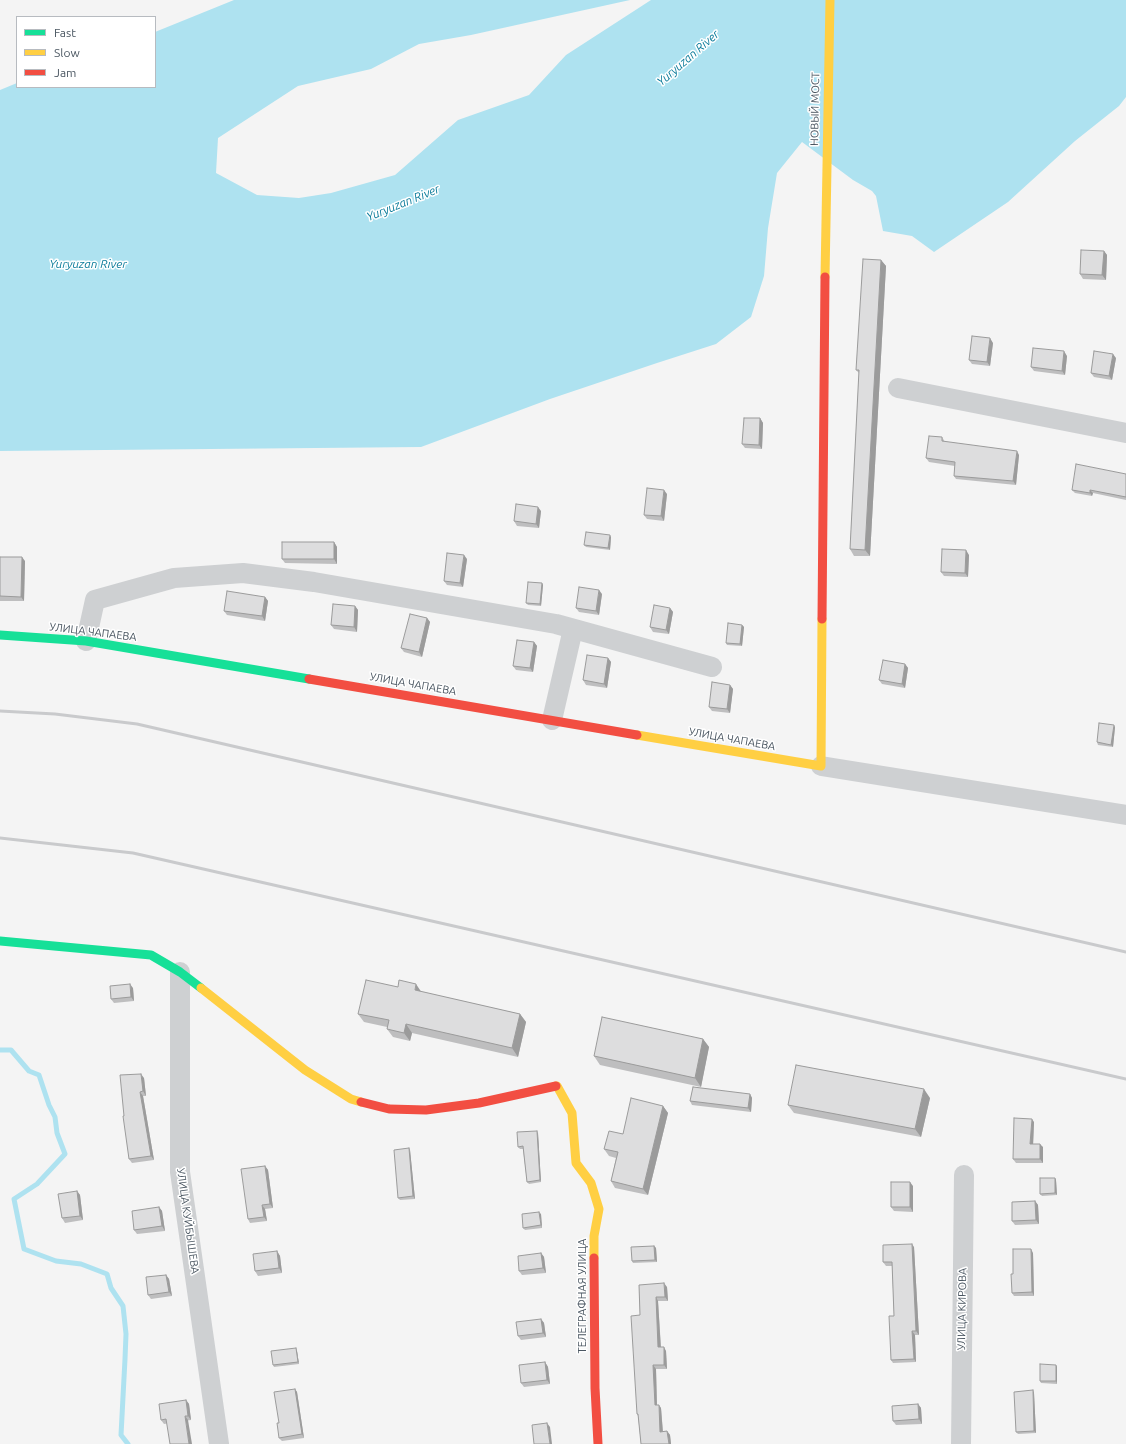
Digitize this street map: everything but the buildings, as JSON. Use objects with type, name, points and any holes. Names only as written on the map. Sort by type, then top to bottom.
[{"type":"main road","name":"НОВЫЙ МОСТ","points":[[821,766],[825,219],[830,0]]},
{"type":"main road","name":"УЛИЦА ЧАПАЕВА","points":[[0,635],[86,641],[821,766]]},
{"type":"main road","points":[[0,941],[151,955],[180,972]]},
{"type":"main road","name":"ТЕЛЕГРАФНАЯ УЛИЦА","points":[[180,972],[305,1070],[351,1099],[389,1109],[426,1110],[479,1103],[557,1086],[572,1114],[576,1163],[591,1183],[599,1209],[594,1236],[595,1380],[598,1444]]},
{"type":"street","points":[[898,388],[1126,433]]},
{"type":"street","points":[[86,641],[95,600],[174,578],[244,573],[314,582],[556,624],[712,668]]},
{"type":"street","points":[[552,720],[573,629]]},
{"type":"street","points":[[821,766],[1126,815]]},
{"type":"street","name":"УЛИЦА КУЙБЫШЕВА","points":[[180,972],[180,1172],[219,1444]]},
{"type":"street","name":"УЛИЦА КИРОВА","points":[[961,1444],[964,1175]]},
{"type":"water","name":"Yuryuzan River","points":[[234,0],[630,0],[471,35],[419,44],[371,69],[298,86],[218,138],[216,173],[257,195],[299,198],[331,193],[395,175],[458,120],[529,95],[566,55],[651,0],[1126,0],[1126,97],[1119,106],[1075,141],[1008,202],[934,252],[912,236],[883,231],[876,196],[872,191],[853,180],[802,142],[777,173],[768,228],[764,276],[751,317],[716,344],[550,399],[421,447],[0,451],[0,90],[16,83],[16,88],[156,88],[156,32]]},
{"type":"waterway","points":[[0,1050],[11,1050],[29,1071],[39,1075],[49,1105],[55,1117],[57,1133],[65,1154],[37,1184],[14,1199],[24,1249],[56,1261],[81,1264],[107,1274],[111,1288],[123,1306],[126,1334],[121,1435],[128,1444]]},
{"type":"railway","points":[[0,711],[55,714],[137,724],[1126,952]]},
{"type":"railway","points":[[0,838],[133,853],[1126,1079]]},
{"type":"traffic: fast","points":[[0,635],[86,641],[309,679]]},
{"type":"traffic: fast","points":[[0,941],[151,955],[180,972],[201,988]]},
{"type":"traffic: slow","points":[[825,277],[830,0]]},
{"type":"traffic: slow","points":[[637,735],[821,766],[822,619]]},
{"type":"traffic: slow","points":[[201,988],[305,1070],[351,1099],[361,1102]]},
{"type":"traffic: slow","points":[[556,1086],[572,1113],[576,1163],[591,1183],[599,1209],[594,1236],[594,1258]]},
{"type":"traffic: jam","points":[[822,619],[825,277]]},
{"type":"traffic: jam","points":[[309,679],[637,735]]},
{"type":"traffic: jam","points":[[361,1102],[389,1109],[426,1110],[479,1103],[556,1086]]},
{"type":"traffic: jam","points":[[594,1258],[595,1388],[598,1444]]}]
